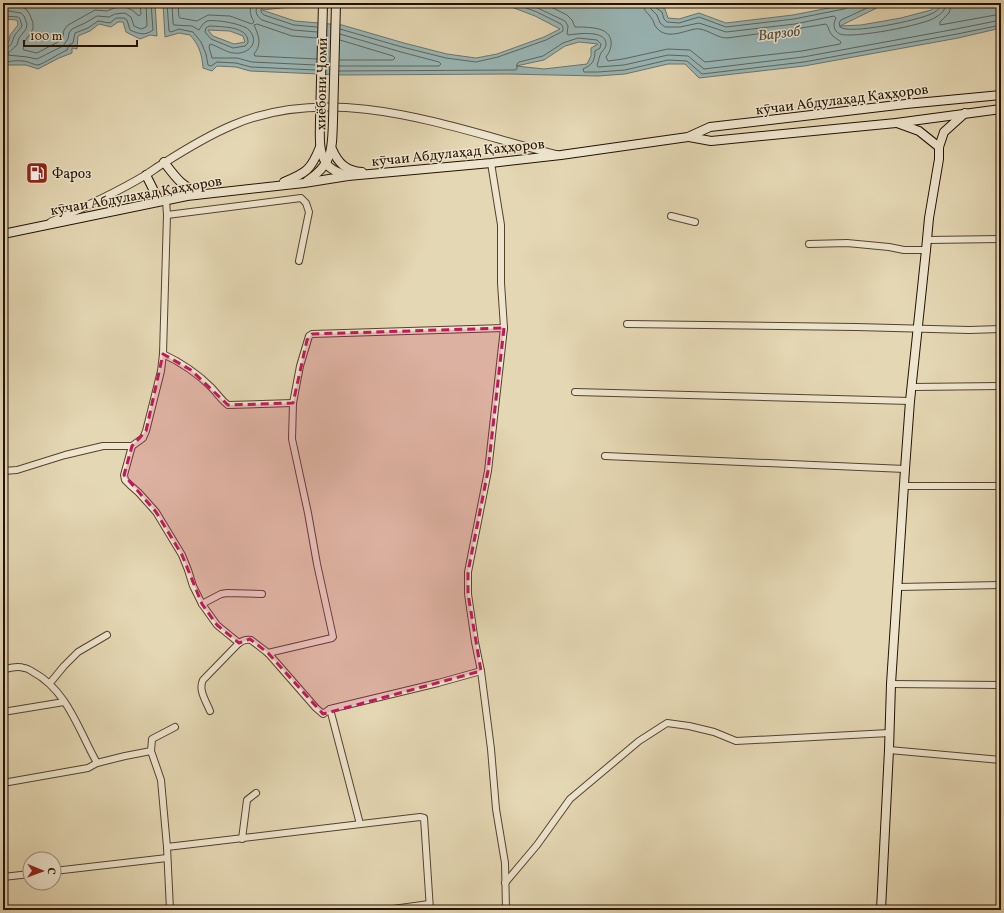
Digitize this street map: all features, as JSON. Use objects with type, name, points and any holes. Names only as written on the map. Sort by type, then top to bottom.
[{"type":"main road","name":"хиёбони Ҷомӣ","points":[[323,3],[320,147],[326,164]]},
{"type":"main road","name":"хиёбони Ҷомӣ","points":[[304,183],[313,177],[326,164],[332,149],[336,3]]},
{"type":"main road","name":"кӯчаи Абдулаҳад Қаҳҳоров","points":[[46,224],[204,194],[304,183],[348,176],[561,155],[688,136],[710,127],[1001,94]]},
{"type":"main road","name":"кӯчаи Абдулаҳад Қаҳҳоров","points":[[688,136],[711,141],[896,123],[1001,109]]},
{"type":"main road","points":[[881,910],[891,684],[910,401],[919,329],[927,240],[939,159],[939,147],[944,132],[965,113]]},
{"type":"main road","points":[[896,123],[919,131],[939,147]]},
{"type":"main road","points":[[272,186],[295,178],[308,170],[315,160],[320,147]]},
{"type":"main road","points":[[332,149],[336,159],[345,167],[355,172],[377,173]]},
{"type":"main road","points":[[164,162],[178,181],[189,189],[204,194]]},
{"type":"main road","points":[[326,164],[334,170],[348,176]]},
{"type":"main road","points":[[146,175],[162,201]]},
{"type":"main road","points":[[3,234],[46,224]]},
{"type":"street","name":"кӯчаи Абдулаҳад Қаҳҳоров","points":[[46,224],[88,205],[146,175],[164,162],[233,125],[263,114],[299,108],[351,107],[387,113],[442,124],[561,155]]},
{"type":"street","points":[[491,163],[501,226],[501,283],[504,328],[488,471],[468,572],[468,594],[474,642],[481,671],[491,749],[496,809],[505,863],[506,910]]},
{"type":"street","points":[[167,215],[301,198],[306,203],[309,212],[299,261]]},
{"type":"street","points":[[162,201],[167,215],[161,371],[146,431],[143,438],[132,446],[124,470],[124,475],[125,480],[156,512],[182,555],[193,586],[202,604],[218,625],[239,643]]},
{"type":"street","points":[[671,216],[695,222]]},
{"type":"street","points":[[927,240],[1001,239]]},
{"type":"street","points":[[809,244],[847,243],[904,250],[926,250]]},
{"type":"street","points":[[627,324],[969,330],[1001,329]]},
{"type":"street","points":[[268,653],[333,637],[292,439],[293,403],[300,366],[309,336],[312,334],[504,328]]},
{"type":"street","points":[[162,354],[191,370],[211,387],[228,405],[293,403]]},
{"type":"street","points":[[912,387],[1001,386]]},
{"type":"street","points":[[575,392],[910,401]]},
{"type":"street","points":[[3,471],[18,470],[65,455],[103,446],[132,446]]},
{"type":"street","points":[[606,456],[905,469]]},
{"type":"street","points":[[904,486],[1001,486]]},
{"type":"street","points":[[898,587],[1001,585]]},
{"type":"street","points":[[202,604],[220,594],[262,594]]},
{"type":"street","points":[[50,684],[64,666],[78,652],[106,635]]},
{"type":"street","points":[[210,710],[201,690],[201,684],[203,680],[243,640],[251,640],[268,653],[323,714],[330,709],[481,671]]},
{"type":"street","points":[[3,670],[25,668],[50,684],[64,702],[79,727],[97,763]]},
{"type":"street","points":[[891,684],[1001,685]]},
{"type":"street","points":[[3,712],[64,702]]},
{"type":"street","points":[[330,709],[360,824]]},
{"type":"street","points":[[505,883],[537,845],[570,799],[639,741],[667,723],[714,732],[736,741],[890,733]]},
{"type":"street","points":[[170,910],[167,858],[168,847],[161,780],[151,751],[152,739],[175,728]]},
{"type":"street","points":[[889,750],[1001,760]]},
{"type":"street","points":[[3,783],[88,768],[97,763],[151,751]]},
{"type":"street","points":[[242,839],[247,800],[256,793]]},
{"type":"street","points":[[168,847],[420,817],[424,818],[430,907],[393,909]]},
{"type":"street","points":[[62,870],[167,858]]},
{"type":"street","points":[[3,877],[22,875]]},
{"type":"highlighted area","points":[[504,328],[488,471],[468,572],[468,594],[481,671],[323,714],[268,653],[250,639],[239,643],[217,625],[202,604],[182,555],[156,512],[124,475],[132,446],[146,431],[163,354],[191,370],[228,405],[293,403],[307,340],[312,334]]},
{"type":"water","points":[[3,3],[155,3],[157,36],[150,35],[140,39],[126,32],[123,22],[118,22],[111,27],[99,24],[90,31],[78,36],[77,49],[72,48],[72,53],[38,69],[26,65],[8,65],[3,68],[3,46],[9,41],[10,35],[18,25],[17,20],[3,19]]},
{"type":"water","name":"Варзоб","points":[[163,3],[330,3],[262,10],[295,21],[342,25],[447,54],[476,58],[497,54],[544,37],[560,29],[535,16],[501,3],[656,3],[665,9],[668,18],[679,19],[699,13],[726,23],[793,15],[854,3],[887,3],[840,26],[861,25],[901,18],[931,10],[939,3],[1001,3],[1001,28],[958,38],[804,66],[699,78],[685,64],[668,64],[625,74],[598,76],[508,74],[342,75],[250,71],[236,67],[217,66],[212,71],[203,68],[200,50],[190,35],[179,33],[165,37]],"holes":[[[208,30],[230,31],[243,36],[245,42],[234,44],[213,36]],[[579,42],[598,44],[591,48],[591,56],[587,64],[544,69],[516,66],[544,60],[565,46]]]},
{"type":"place","name":"Фароз","points":[[37,173]]}]
